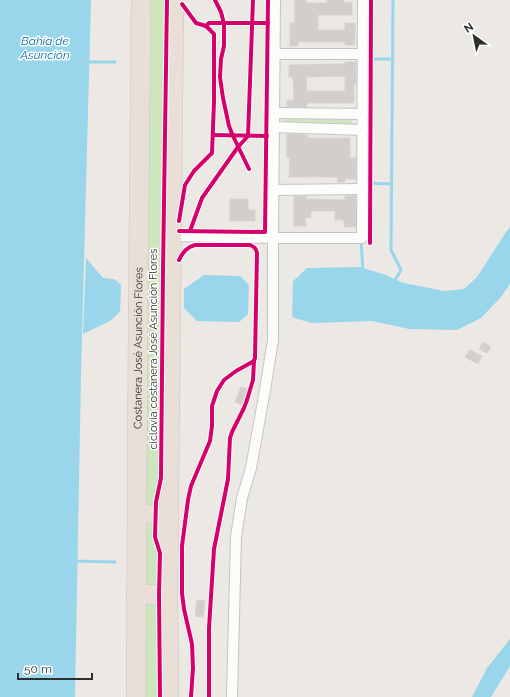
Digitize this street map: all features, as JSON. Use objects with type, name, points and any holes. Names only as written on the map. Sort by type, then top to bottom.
[{"type":"highway","name":"Costanera José Asunción Flores","points":[[136,697],[141,0]]},
{"type":"highway","points":[[169,697],[168,595],[174,0]]},
{"type":"highway","points":[[137,514],[156,513],[161,516],[163,538],[169,548]]},
{"type":"highway","points":[[136,594],[168,595]]},
{"type":"street","points":[[232,697],[236,537],[242,498],[252,460],[266,390],[273,340],[275,0]]},
{"type":"street","points":[[172,236],[362,238],[364,0]]},
{"type":"street","points":[[275,54],[363,54]]},
{"type":"street","points":[[274,113],[363,114]]},
{"type":"street","points":[[274,127],[363,130]]},
{"type":"street","points":[[273,190],[363,189]]},
{"type":"green space","points":[[147,0],[168,0],[165,297],[143,296]]},
{"type":"green space","points":[[286,118],[351,119],[353,123],[349,125],[284,123]]},
{"type":"green space","points":[[143,299],[165,299],[160,506],[143,505]]},
{"type":"green space","points":[[144,522],[157,522],[162,550],[162,586],[146,587]]},
{"type":"green space","points":[[143,604],[160,604],[162,697],[140,697]]},
{"type":"water","name":"Bahía de Asunción","points":[[0,0],[91,0],[81,374],[75,697],[0,697]]},
{"type":"water","points":[[510,227],[510,284],[501,297],[481,318],[457,330],[409,329],[372,321],[312,323],[294,318],[285,309],[285,289],[307,268],[360,267],[383,274],[404,283],[444,291],[464,289],[477,277]]},
{"type":"water","points":[[86,258],[103,278],[114,279],[125,288],[124,308],[110,321],[83,334]]},
{"type":"water","points":[[204,275],[240,276],[253,289],[252,311],[239,322],[197,321],[184,308],[184,289]]},
{"type":"water","points":[[510,639],[510,666],[491,697],[472,697],[487,668]]},
{"type":"pier","points":[[293,277],[292,319],[283,309],[283,288]]},
{"type":"pier","points":[[121,282],[127,288],[126,308],[120,314]]},
{"type":"pier","points":[[249,282],[255,289],[254,311],[248,316]]},
{"type":"building","points":[[295,0],[306,0],[306,3],[327,3],[327,0],[344,0],[344,3],[352,2],[352,15],[318,15],[318,30],[345,30],[345,23],[355,23],[355,45],[345,45],[345,42],[298,42],[298,46],[290,46],[290,23],[295,23]]},
{"type":"building","points":[[345,62],[356,62],[354,103],[307,103],[307,107],[287,107],[287,100],[294,100],[293,77],[289,77],[289,65],[345,64]],"holes":[[[345,76],[345,91],[307,91],[306,77]]]},
{"type":"building","points":[[287,134],[307,135],[307,138],[350,138],[350,158],[356,158],[356,179],[345,179],[345,182],[337,182],[338,177],[289,177],[290,158],[287,158]]},
{"type":"building","points":[[294,196],[306,196],[306,199],[345,200],[345,196],[356,196],[356,227],[344,227],[344,220],[335,220],[335,211],[311,211],[311,218],[305,218],[306,226],[294,226]]},
{"type":"building","points":[[230,199],[248,199],[248,210],[255,210],[255,221],[230,221]]},
{"type":"building","points":[[483,342],[491,347],[487,353],[479,349]]},
{"type":"building","points":[[470,350],[482,356],[478,364],[465,357]]},
{"type":"building","points":[[241,387],[249,389],[244,405],[235,402]]},
{"type":"building","points":[[197,600],[205,601],[203,617],[195,616]]},
{"type":"waterway","points":[[393,0],[391,250],[401,270],[394,282]]},
{"type":"waterway","points":[[368,59],[393,59]]},
{"type":"waterway","points":[[87,62],[115,62]]},
{"type":"waterway","points":[[367,183],[391,184]]},
{"type":"waterway","points":[[361,242],[363,271]]},
{"type":"waterway","points":[[75,561],[115,562]]},
{"type":"cycle path","name":"ciclovia costanera José Asunción Flores","points":[[160,697],[160,553],[155,537],[156,502],[161,478],[167,0]]},
{"type":"cycle path","points":[[215,0],[221,12],[224,24],[224,46],[221,59],[220,77],[223,98],[229,126],[249,169]]},
{"type":"cycle path","points":[[190,231],[202,198],[238,147],[248,136],[253,0]]},
{"type":"cycle path","points":[[179,231],[265,232],[268,0]]},
{"type":"cycle path","points":[[370,243],[371,0]]},
{"type":"cycle path","points":[[179,221],[185,185],[194,171],[212,153],[214,102],[214,34],[206,26],[196,23],[182,4]]},
{"type":"cycle path","points":[[206,26],[209,23],[268,23]]},
{"type":"cycle path","points":[[213,135],[267,136]]},
{"type":"cycle path","points":[[179,260],[186,250],[195,245],[250,245],[255,248],[257,253],[255,358],[254,361],[224,380],[217,391],[212,406],[210,441],[191,486],[188,500],[182,546],[182,593],[192,644],[193,668],[191,697]]},
{"type":"cycle path","points":[[209,697],[209,628],[214,549],[228,479],[230,438],[247,400],[253,380],[254,361]]}]
